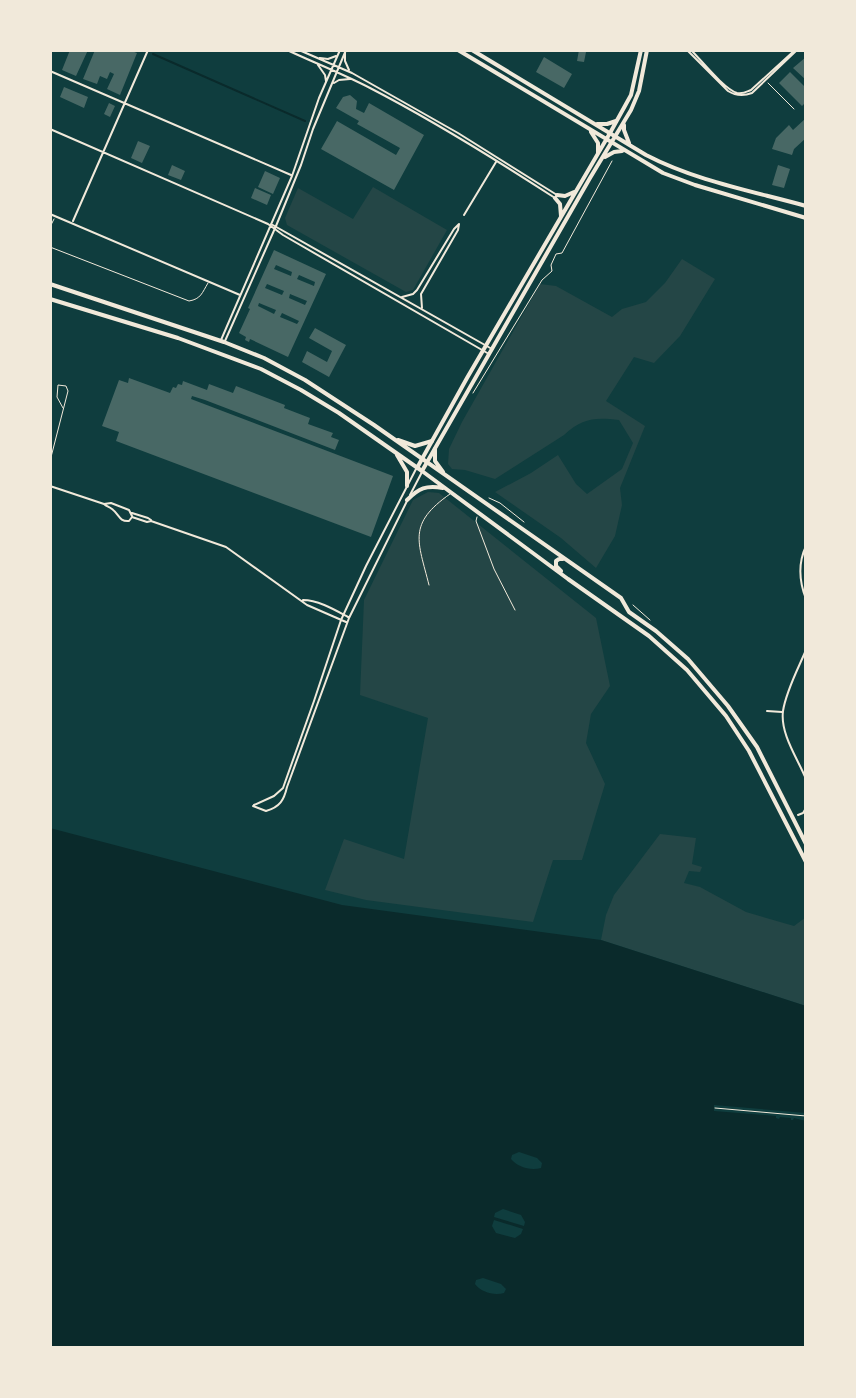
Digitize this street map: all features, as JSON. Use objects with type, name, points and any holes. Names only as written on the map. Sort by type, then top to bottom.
[{"type":"main road","points":[[458,50],[672,177],[806,218]]},
{"type":"main road","points":[[472,50],[670,167],[806,206]]},
{"type":"main road","points":[[613,135],[631,95],[644,50]]},
{"type":"main road","points":[[420,470],[492,352],[613,135],[635,103],[644,50]]},
{"type":"main road","points":[[594,124],[618,120]]},
{"type":"main road","points":[[624,122],[625,136],[634,147]]},
{"type":"main road","points":[[587,128],[598,143],[597,155]]},
{"type":"main road","points":[[420,470],[421,459],[460,390],[597,155],[609,142]]},
{"type":"main road","points":[[601,161],[614,152],[625,151]]},
{"type":"main road","points":[[561,218],[556,196],[576,191]]},
{"type":"main road","points":[[767,195],[762,201],[767,206]]},
{"type":"main road","points":[[50,284],[222,342],[264,358],[305,380],[621,598],[629,612],[699,670],[728,706],[757,747],[806,844]]},
{"type":"main road","points":[[50,299],[177,337],[261,369],[301,390],[396,453],[649,636],[706,690],[735,729],[806,862]]},
{"type":"main road","points":[[152,329],[156,325],[153,319]]},
{"type":"main road","points":[[177,326],[172,331],[177,337]]},
{"type":"main road","points":[[392,438],[415,446],[432,441]]},
{"type":"main road","points":[[435,449],[435,461],[445,475]]},
{"type":"main road","points":[[396,453],[407,472],[407,486]]},
{"type":"main road","points":[[407,500],[421,488],[431,486],[445,489]]},
{"type":"main road","points":[[543,561],[548,562],[554,557],[548,548]]},
{"type":"main road","points":[[565,560],[559,559],[556,566],[568,579]]},
{"type":"main road","points":[[783,817],[795,817]]},
{"type":"main road","points":[[788,827],[795,817]]},
{"type":"street","points":[[72,223],[148,50]]},
{"type":"street","points":[[287,50],[388,96],[458,133],[574,207]]},
{"type":"street","points":[[299,50],[352,73],[556,196]]},
{"type":"street","points":[[689,50],[736,92],[746,93],[778,67]]},
{"type":"street","points":[[689,50],[726,89],[736,95],[752,93],[796,50]]},
{"type":"street","points":[[258,262],[270,225],[294,177],[345,51]]},
{"type":"street","points":[[345,51],[346,66],[352,73]]},
{"type":"street","points":[[315,57],[334,58],[339,52]]},
{"type":"street","points":[[222,342],[290,192],[339,52]]},
{"type":"street","points":[[317,64],[326,82]]},
{"type":"street","points":[[50,71],[294,177]]},
{"type":"street","points":[[330,87],[339,80],[351,79]]},
{"type":"street","points":[[50,129],[270,225],[492,352]]},
{"type":"street","points":[[464,215],[496,160]]},
{"type":"street","points":[[285,190],[290,192]]},
{"type":"street","points":[[276,211],[281,213]]},
{"type":"street","points":[[50,214],[243,296]]},
{"type":"street","points":[[401,297],[417,290],[459,224],[421,294],[422,308]]},
{"type":"street","points":[[275,228],[422,308],[485,348]]},
{"type":"street","points":[[265,238],[270,240]]},
{"type":"street","points":[[420,470],[349,618],[284,800],[266,811],[253,806],[283,788],[343,615],[407,486],[420,470]]},
{"type":"street","points":[[50,486],[104,504],[121,520],[128,522],[132,515]]},
{"type":"street","points":[[104,504],[111,503],[128,509],[132,515],[147,522],[226,547],[301,600],[348,623]]},
{"type":"street","points":[[806,546],[800,562],[800,576],[806,599]]},
{"type":"street","points":[[301,600],[321,604],[349,618]]},
{"type":"street","points":[[319,610],[321,604]]},
{"type":"street","points":[[806,650],[783,712],[787,736],[806,779]]},
{"type":"street","points":[[767,711],[783,712]]},
{"type":"street","points":[[795,817],[806,808]]},
{"type":"lane","points":[[765,80],[794,109]]},
{"type":"lane","points":[[50,227],[55,216]]},
{"type":"lane","points":[[50,247],[189,301],[201,297],[209,281]]},
{"type":"lane","points":[[50,461],[68,391],[61,384],[58,385],[57,397],[63,408]]},
{"type":"lane","points":[[429,585],[419,544],[420,526],[429,511],[451,493]]},
{"type":"lane","points":[[479,513],[476,521],[484,543],[515,610]]},
{"type":"path","points":[[470,400],[542,280],[552,271],[556,254],[562,253],[615,158]]},
{"type":"path","points":[[482,495],[500,503],[526,524]]},
{"type":"path","points":[[627,601],[652,621]]},
{"type":"path","points":[[715,1108],[806,1116]]},
{"type":"shaded area","points":[[373,187],[447,230],[413,290],[406,292],[287,225],[285,218],[298,188],[353,219]]},
{"type":"shaded area","points":[[682,259],[715,279],[680,336],[654,363],[634,357],[606,401],[645,426],[620,488],[622,505],[615,536],[596,568],[561,538],[495,492],[558,455],[576,484],[587,494],[622,469],[633,443],[619,420],[583,422],[495,479],[452,469],[448,464],[449,449],[540,284],[556,286],[612,317],[622,309],[646,302]]},
{"type":"shaded area","points":[[428,492],[439,493],[596,618],[610,686],[591,714],[586,743],[605,784],[582,860],[553,860],[533,922],[366,900],[325,890],[344,839],[404,859],[428,718],[360,695],[364,600],[413,500]]},
{"type":"shaded area","points":[[50,828],[342,905],[601,940],[806,1006],[806,1348],[50,1348]],"holes":[[[519,1152],[537,1158],[542,1163],[541,1168],[521,1166],[511,1159]],[[503,1209],[521,1215],[524,1226],[494,1217]],[[494,1220],[523,1229],[515,1238],[496,1233],[492,1226]],[[483,1278],[506,1289],[500,1294],[488,1293],[475,1284],[476,1280]]]},
{"type":"shaded area","points":[[660,834],[696,838],[692,864],[702,867],[700,872],[689,871],[684,883],[700,887],[746,912],[794,926],[806,917],[806,1006],[601,940],[614,895]]},
{"type":"pier","points":[[714,1105],[806,1113],[806,1121],[714,1111]]},
{"type":"building","points":[[70,50],[88,50],[76,76],[62,70]]},
{"type":"building","points":[[95,50],[129,50],[137,53],[120,95],[107,89],[114,74],[110,72],[107,79],[100,76],[97,84],[83,79]]},
{"type":"building","points":[[579,50],[586,52],[584,62],[577,61]]},
{"type":"building","points":[[544,57],[572,74],[564,88],[536,72]]},
{"type":"building","points":[[806,57],[806,80],[793,68]]},
{"type":"building","points":[[790,72],[806,88],[806,102],[802,106],[779,83]]},
{"type":"building","points":[[64,87],[88,97],[84,108],[60,97]]},
{"type":"building","points":[[350,95],[357,101],[356,109],[364,113],[369,103],[424,135],[394,190],[321,149],[337,121],[396,155],[400,148],[357,124],[359,121],[336,108],[343,97]]},
{"type":"building","points":[[109,103],[115,106],[110,117],[104,114]]},
{"type":"building","points":[[806,118],[806,138],[792,155],[772,149],[776,138],[789,125],[793,130]]},
{"type":"building","points":[[138,141],[150,146],[142,163],[131,158]]},
{"type":"building","points":[[172,165],[185,171],[181,180],[168,175]]},
{"type":"building","points":[[778,165],[790,169],[784,188],[772,185]]},
{"type":"building","points":[[265,171],[280,178],[273,194],[258,187]]},
{"type":"building","points":[[255,188],[271,195],[267,205],[251,198]]},
{"type":"building","points":[[274,250],[326,274],[288,357],[250,339],[249,342],[239,333]],"holes":[[[276,265],[292,272],[291,276],[274,269]],[[299,275],[315,282],[314,286],[297,279]],[[267,284],[284,291],[282,295],[265,288]],[[290,294],[307,301],[305,305],[289,298]],[[259,303],[276,310],[274,314],[258,306]],[[282,313],[299,321],[297,324],[280,317]]]},
{"type":"building","points":[[315,328],[346,345],[329,377],[302,362],[307,351],[327,362],[332,351],[309,338]]},
{"type":"building","points":[[129,378],[170,393],[183,381],[207,390],[209,384],[233,393],[236,386],[285,405],[284,408],[310,418],[308,424],[333,433],[331,437],[339,440],[335,450],[205,400],[192,396],[191,399],[393,476],[371,537],[116,441],[119,432],[102,426],[119,380],[128,383]]},
{"type":"waterway","points":[[153,54],[305,121]]}]
